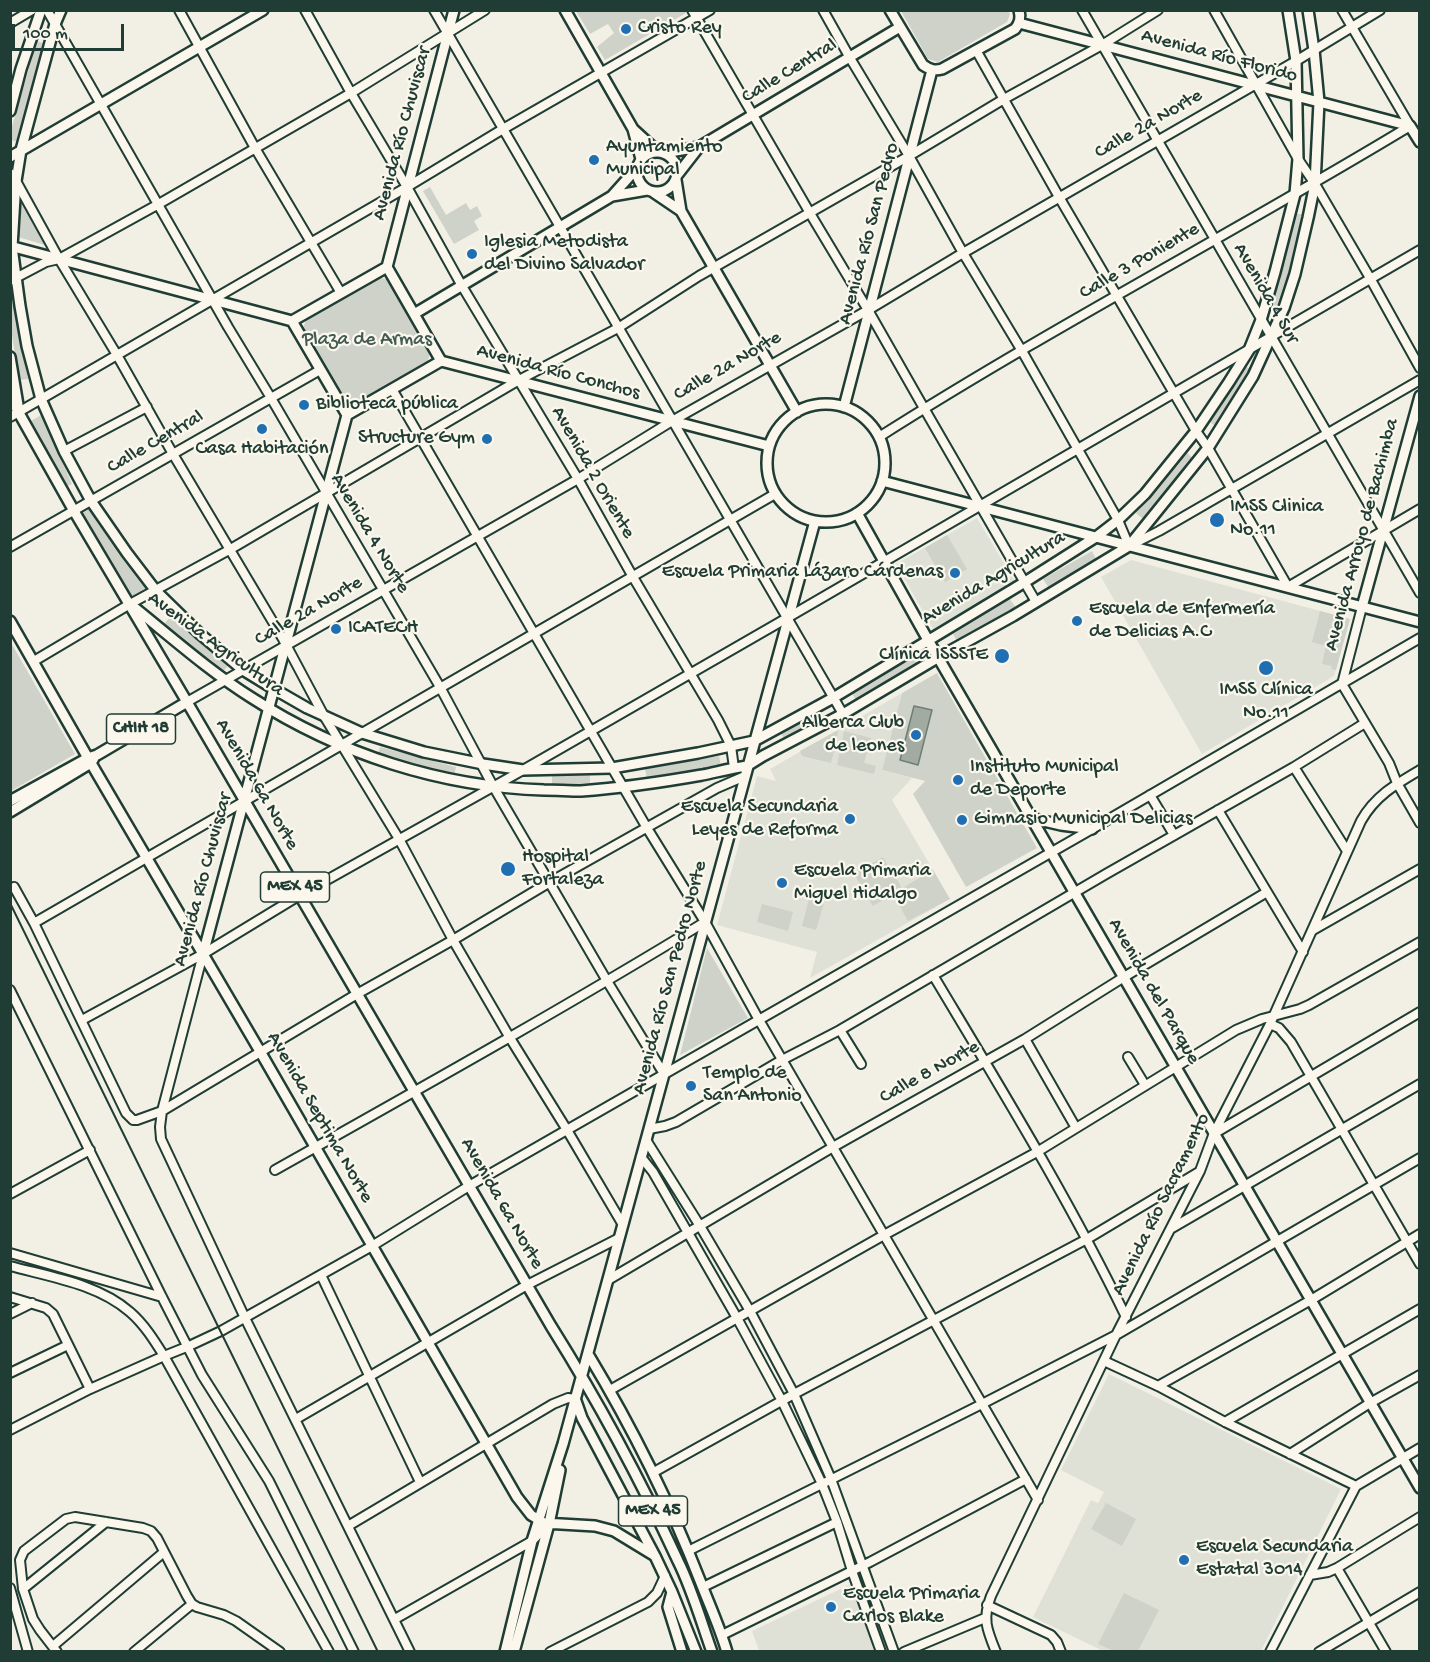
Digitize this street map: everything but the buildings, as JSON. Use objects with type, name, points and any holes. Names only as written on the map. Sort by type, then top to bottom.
[{"type":"main road","points":[[10,111],[21,69],[41,10]]},
{"type":"main road","name":"Avenida Agricultura","points":[[61,10],[55,24],[14,177],[11,246],[13,280],[41,399],[64,452],[91,501],[120,545],[156,591],[200,634],[243,670],[292,701],[362,733],[424,752],[523,770],[612,768],[754,741],[833,698],[1025,582],[1096,537],[1145,494],[1196,431],[1230,382],[1249,350],[1261,320],[1294,194],[1298,159],[1296,61],[1288,10]]},
{"type":"main road","points":[[10,156],[263,10]]},
{"type":"main road","name":"Avenida Río Chuviscar","points":[[387,267],[454,10]]},
{"type":"main road","points":[[565,10],[633,129],[639,164],[638,180],[650,191],[681,211]]},
{"type":"main road","points":[[890,10],[923,65],[932,70],[942,69],[1015,29],[1019,23],[1019,10]]},
{"type":"main road","name":"Avenida Agricultura","points":[[129,604],[225,680],[268,708],[302,727],[408,769],[465,783],[523,789],[578,791],[623,787],[734,768],[746,771],[763,756],[843,714],[1129,546],[1208,448],[1252,376],[1284,308],[1295,274],[1315,184],[1319,102],[1308,10]]},
{"type":"main road","name":"Avenida Río Florido","points":[[1019,23],[1410,126]]},
{"type":"main road","name":"Calle Central","points":[[699,147],[900,27]]},
{"type":"main road","name":"Avenida Río San Pedro","points":[[843,407],[932,70]]},
{"type":"main road","name":"Calle 3 Poniente","points":[[1410,126],[1419,120]]},
{"type":"main road","points":[[1410,126],[1419,142]]},
{"type":"main road","points":[[633,129],[675,161],[681,211],[797,412]]},
{"type":"main road","points":[[414,314],[612,196],[651,152],[699,147]]},
{"type":"main road","points":[[612,196],[669,189],[699,147]]},
{"type":"main road","points":[[11,246],[292,321],[387,267],[441,361],[347,415],[292,321]]},
{"type":"main road","points":[[10,357],[20,412]]},
{"type":"main road","name":"Avenida Río Conchos","points":[[441,361],[769,446]]},
{"type":"main road","name":"Avenida Arroyo de Bachimba","points":[[1362,607],[1419,396]]},
{"type":"main road","name":"Avenida 6a Norte","points":[[10,397],[74,511],[582,1376]]},
{"type":"main road","points":[[828,404],[843,407],[864,419],[879,437],[884,451],[885,466],[882,481],[868,504],[857,513],[829,522],[799,516],[775,494],[769,478],[767,462],[769,446],[775,432],[797,412],[812,406],[828,404]]},
{"type":"main road","name":"Avenida Río Chuviscar","points":[[203,954],[347,415]]},
{"type":"main road","points":[[882,481],[1419,622]]},
{"type":"main road","name":"Avenida del Parque","points":[[857,513],[928,640],[1419,1488]]},
{"type":"main road","name":"Avenida Río San Pedro Norte","points":[[519,1616],[532,1541],[576,1399],[815,521]]},
{"type":"main road","name":"Avenida Septima Norte","points":[[10,621],[517,1497],[539,1521]]},
{"type":"main road","name":"Calle 2a Norte","points":[[91,759],[187,702]]},
{"type":"main road","name":"CHIH 18","points":[[10,801],[91,759]]},
{"type":"main road","name":"CHIH 18","points":[[10,812],[91,759]]},
{"type":"main road","points":[[1031,818],[1092,829]]},
{"type":"main road","points":[[588,1354],[654,1472],[703,1587],[727,1652]]},
{"type":"main road","name":"MEX 45","points":[[582,1376],[640,1483],[679,1562],[712,1652]]},
{"type":"main road","name":"MEX 45","points":[[576,1399],[576,1405],[582,1418],[665,1576],[696,1652]]},
{"type":"main road","name":"Avenida Río San Pedro Norte","points":[[519,1616],[549,1524],[563,1444]]},
{"type":"main road","name":"MEX 45","points":[[539,1521],[549,1524],[595,1526],[614,1531],[655,1556]]},
{"type":"main road","points":[[672,1592],[668,1607],[682,1652]]},
{"type":"main road","points":[[505,1652],[519,1616]]},
{"type":"main road","points":[[514,1652],[519,1616]]},
{"type":"street","points":[[10,23],[32,10]]},
{"type":"street","name":"Avenida 4 Norte","points":[[47,10],[212,300],[440,687],[493,786],[664,1074]]},
{"type":"street","points":[[179,10],[255,148],[341,293]]},
{"type":"street","name":"Avenida 2 Oriente","points":[[304,10],[408,187],[462,286],[578,479],[718,720],[731,747],[734,768]]},
{"type":"street","points":[[434,10],[843,714]]},
{"type":"street","points":[[13,280],[46,261],[59,259],[157,205],[351,93],[485,10]]},
{"type":"street","points":[[692,10],[1036,602]]},
{"type":"street","points":[[10,417],[710,10]]},
{"type":"street","points":[[824,10],[1078,449],[1118,520],[1129,546],[1159,531],[1419,380]]},
{"type":"street","name":"Avenida 4 Sur","points":[[1082,10],[1419,593]]},
{"type":"street","points":[[34,661],[129,604],[229,550],[519,381],[618,328],[714,268],[1004,99],[1102,45],[1158,10]]},
{"type":"street","points":[[1214,10],[1298,159],[1370,278],[1419,368]]},
{"type":"street","points":[[1342,10],[1410,126]]},
{"type":"street","name":"Calle 2a Norte","points":[[187,702],[578,479],[769,364],[868,310],[1380,10]]},
{"type":"street","points":[[976,50],[1059,197],[1288,587],[1384,532],[1419,509]]},
{"type":"street","name":"Calle 3 Poniente","points":[[879,437],[1118,295],[1315,184],[1410,126]]},
{"type":"street","points":[[14,177],[59,259],[117,355],[324,716],[399,839],[453,940],[623,1225]]},
{"type":"street","points":[[82,1020],[203,954],[300,895],[523,770],[980,507],[1419,250]]},
{"type":"street","name":"Calle Central","points":[[10,547],[320,370]]},
{"type":"street","points":[[392,389],[647,828],[705,922],[782,1060],[1038,1500]]},
{"type":"street","points":[[64,452],[147,407]]},
{"type":"street","points":[[34,923],[775,494]]},
{"type":"street","name":"Avenida Arroyo de Bachimba","points":[[1342,684],[1362,607]]},
{"type":"street","points":[[10,1430],[90,1389],[189,1346],[245,1318],[372,1246],[469,1186],[1092,829],[1419,638]]},
{"type":"street","points":[[1342,684],[1389,763],[1419,823]]},
{"type":"street","points":[[649,1129],[676,1122],[782,1060],[840,1030],[1294,767],[1365,723]]},
{"type":"street","points":[[1294,767],[1347,851]]},
{"type":"street","name":"Avenida Río Sacramento","points":[[996,1652],[985,1618],[987,1605],[1116,1335],[1200,1171],[1214,1133],[1272,1020],[1347,851],[1367,810],[1397,783],[1419,770]]},
{"type":"street","points":[[14,887],[34,923],[126,1113],[133,1120],[137,1120],[162,1111],[357,994],[746,771]]},
{"type":"street","points":[[1150,795],[1174,836]]},
{"type":"street","points":[[1218,810],[1303,952]]},
{"type":"street","points":[[1313,930],[1419,869]]},
{"type":"street","name":"Calle 8 Norte","points":[[608,1280],[833,1147],[1025,1039],[1267,892]]},
{"type":"street","points":[[274,1170],[510,1038],[705,922]]},
{"type":"street","points":[[610,1390],[884,1235],[1037,1152],[1236,1030],[1262,1019],[1272,1020],[1300,1009],[1419,942]]},
{"type":"street","name":"Avenida Río Chuviscar","points":[[203,954],[162,1111],[160,1133],[164,1147],[245,1318],[410,1652]]},
{"type":"street","points":[[933,975],[1087,1239],[1126,1317]]},
{"type":"street","points":[[10,990],[162,1297],[214,1395],[274,1491],[354,1652]]},
{"type":"street","points":[[1214,1133],[1419,1012]]},
{"type":"street","points":[[1272,1020],[1284,1033],[1311,1076],[1419,1264]]},
{"type":"street","points":[[840,1030],[861,1064]]},
{"type":"street","points":[[1025,1039],[1076,1128]]},
{"type":"street","points":[[1128,1057],[1144,1085]]},
{"type":"street","points":[[1171,1229],[1419,1084]]},
{"type":"street","points":[[646,1140],[750,1311],[794,1394],[831,1479],[894,1652]]},
{"type":"street","points":[[10,1194],[90,1150]]},
{"type":"street","points":[[641,1157],[653,1172],[782,1401],[822,1484],[837,1522],[881,1652]]},
{"type":"street","points":[[688,1551],[1116,1335],[1419,1158]]},
{"type":"street","points":[[654,1472],[794,1394],[1087,1239],[1200,1171]]},
{"type":"street","points":[[1158,1386],[1311,1300],[1419,1234]]},
{"type":"street","points":[[296,1419],[527,1285],[619,1238]]},
{"type":"street","points":[[10,1253],[162,1297]]},
{"type":"street","points":[[10,1266],[83,1286],[105,1295],[131,1313],[148,1332],[164,1356],[329,1652]]},
{"type":"street","points":[[321,1275],[420,1482]]},
{"type":"street","points":[[10,1297],[45,1308],[53,1314],[90,1389]]},
{"type":"street","points":[[10,1314],[32,1303]]},
{"type":"street","points":[[1225,1422],[1419,1309]]},
{"type":"street","points":[[10,1373],[68,1345]]},
{"type":"street","points":[[1104,1361],[1356,1486]]},
{"type":"street","points":[[1290,1454],[1419,1375]]},
{"type":"street","points":[[348,1526],[553,1404],[568,1398],[576,1399]]},
{"type":"street","points":[[1270,1652],[1356,1486],[1419,1448]]},
{"type":"street","points":[[722,1635],[852,1571],[1026,1479]]},
{"type":"street","points":[[164,1552],[55,1649],[33,1619],[23,1589],[21,1556],[24,1551],[66,1519],[81,1517],[147,1529],[157,1538],[192,1604],[236,1621],[280,1652]]},
{"type":"street","points":[[1310,1575],[1337,1568],[1419,1517]]},
{"type":"street","points":[[23,1589],[106,1522]]},
{"type":"street","points":[[703,1587],[837,1522]]},
{"type":"street","points":[[395,1618],[532,1541],[549,1524]]},
{"type":"street","points":[[1337,1568],[1386,1652]]},
{"type":"street","points":[[550,1652],[648,1602],[657,1593],[665,1576]]},
{"type":"street","points":[[10,1588],[28,1652]]},
{"type":"street","points":[[1319,1652],[1419,1592]]},
{"type":"street","points":[[134,1652],[192,1604]]},
{"type":"street","points":[[987,1605],[1051,1635],[1061,1652]]},
{"type":"street","points":[[904,1652],[985,1618]]},
{"type":"shaded area","name":"Escuela Primaria Lázaro Cárdenas","points":[[977,518],[1015,582],[933,629],[896,564]]},
{"type":"shaded area","name":"IMSS Clínica No.11","points":[[1131,560],[1350,619],[1334,676],[1202,754],[1101,577]]},
{"type":"shaded area","name":"Escuela Secundaria Leyes de Reforma","points":[[902,693],[882,770],[912,778],[892,800],[950,899],[810,978],[817,952],[717,925],[757,776],[776,781],[770,769]]},
{"type":"shaded area","name":"Alberca Club de leones","points":[[914,706],[932,710],[918,765],[900,760]]},
{"type":"shaded area","name":"Escuela Secundaria Estatal 3014","points":[[1109,1374],[1341,1489],[1261,1651],[1103,1651],[1033,1617],[1091,1500],[1098,1503],[1104,1492],[1061,1470]]},
{"type":"shaded area","name":"Escuela Primaria Carlos Blake","points":[[853,1583],[876,1651],[759,1651],[752,1631]]},
{"type":"green space","points":[[684,10],[686,13],[605,60],[597,47],[614,33],[608,24],[590,34],[576,11]]},
{"type":"green space","points":[[901,11],[1008,11],[1010,14],[1007,22],[938,62],[928,59]]},
{"type":"green space","points":[[37,41],[46,44],[18,142],[11,140],[10,133]]},
{"type":"green space","points":[[430,187],[446,215],[466,203],[470,210],[477,206],[482,216],[474,221],[479,230],[454,244],[423,191]]},
{"type":"green space","points":[[21,201],[48,246],[18,237]]},
{"type":"green space","points":[[1293,213],[1305,215],[1281,309],[1271,306]]},
{"type":"green space","name":"Plaza de Armas","points":[[378,277],[389,280],[430,352],[428,361],[356,404],[345,401],[303,328],[306,320]]},
{"type":"green space","points":[[15,302],[28,379],[19,380],[11,329],[10,303]]},
{"type":"green space","points":[[1245,366],[1252,370],[1216,426],[1209,422]]},
{"type":"green space","points":[[41,415],[72,484],[67,486],[31,421]]},
{"type":"green space","points":[[1187,453],[1194,459],[1143,519],[1136,513]]},
{"type":"green space","points":[[88,503],[152,592],[131,604],[72,511]]},
{"type":"green space","points":[[947,535],[967,569],[945,582],[925,548]]},
{"type":"green space","points":[[1092,551],[1097,561],[1049,588],[1043,579]]},
{"type":"green space","points":[[1010,599],[1016,608],[958,643],[953,634]]},
{"type":"green space","points":[[1320,611],[1350,619],[1336,670],[1331,669],[1332,666],[1322,664],[1326,646],[1312,642]]},
{"type":"green space","points":[[171,616],[228,666],[220,675],[163,625]]},
{"type":"green space","points":[[10,641],[75,754],[11,791],[10,790]]},
{"type":"green space","points":[[914,657],[918,664],[856,701],[852,693]]},
{"type":"green space","name":"Instituto Municipal de Deporte","points":[[937,673],[1037,848],[966,887],[913,794],[925,781],[882,770],[902,693]]},
{"type":"green space","points":[[820,710],[826,721],[788,744],[781,734]]},
{"type":"green space","points":[[838,730],[831,763],[802,756],[800,751]]},
{"type":"green space","points":[[844,731],[871,738],[864,763],[876,766],[874,774],[837,765]]},
{"type":"green space","points":[[380,747],[456,767],[454,776],[377,756]]},
{"type":"green space","points":[[719,756],[721,766],[648,779],[648,783],[645,769]]},
{"type":"green space","points":[[552,773],[590,774],[590,787],[552,790]]},
{"type":"green space","points":[[883,857],[902,888],[933,870],[950,899],[908,921],[893,894],[873,906],[854,874]]},
{"type":"green space","points":[[809,899],[824,903],[816,930],[802,926]]},
{"type":"green space","points":[[762,904],[793,912],[788,931],[757,922]]},
{"type":"green space","points":[[707,948],[748,1018],[680,1055]]},
{"type":"green space","points":[[1106,1503],[1136,1519],[1122,1546],[1091,1529]]},
{"type":"green space","points":[[1124,1593],[1159,1610],[1138,1651],[1114,1651],[1098,1644]]},
{"type":"railway","points":[[10,903],[378,1652]]},
{"type":"place","name":"Cristo Rey","points":[[626,29]]},
{"type":"place","name":"Ayuntamiento Municipal","points":[[594,160]]},
{"type":"place","name":"Iglesia Metodista del Divino Salvador","points":[[472,254]]},
{"type":"place","name":"Biblioteca pública","points":[[304,405]]},
{"type":"place","name":"Casa Habitación","points":[[262,429]]},
{"type":"place","name":"Structure Gym","points":[[487,439]]},
{"type":"place","name":"IMSS Clinica No.11","points":[[1217,520]]},
{"type":"place","name":"Escuela Primaria Lázaro Cárdenas","points":[[955,573]]},
{"type":"place","name":"Escuela de Enfermería de Delicias A.C","points":[[1077,621]]},
{"type":"place","name":"ICATECH","points":[[336,629]]},
{"type":"place","name":"Clínica ISSSTE","points":[[1002,656]]},
{"type":"place","name":"IMSS Clínica No.11","points":[[1266,668]]},
{"type":"place","name":"Alberca Club de leones","points":[[916,735]]},
{"type":"place","name":"Instituto Municipal de Deporte","points":[[958,780]]},
{"type":"place","name":"Escuela Secundaria Leyes de Reforma","points":[[850,819]]},
{"type":"place","name":"Gimnasio Municipal Delicias","points":[[962,820]]},
{"type":"place","name":"Hospital Fortaleza","points":[[508,869]]},
{"type":"place","name":"Escuela Primaria Miguel Hidalgo","points":[[782,883]]},
{"type":"place","name":"Templo de San Antonio","points":[[691,1086]]},
{"type":"place","name":"Escuela Secundaria Estatal 3014","points":[[1184,1560]]},
{"type":"place","name":"Escuela Primaria Carlos Blake","points":[[831,1607]]}]
